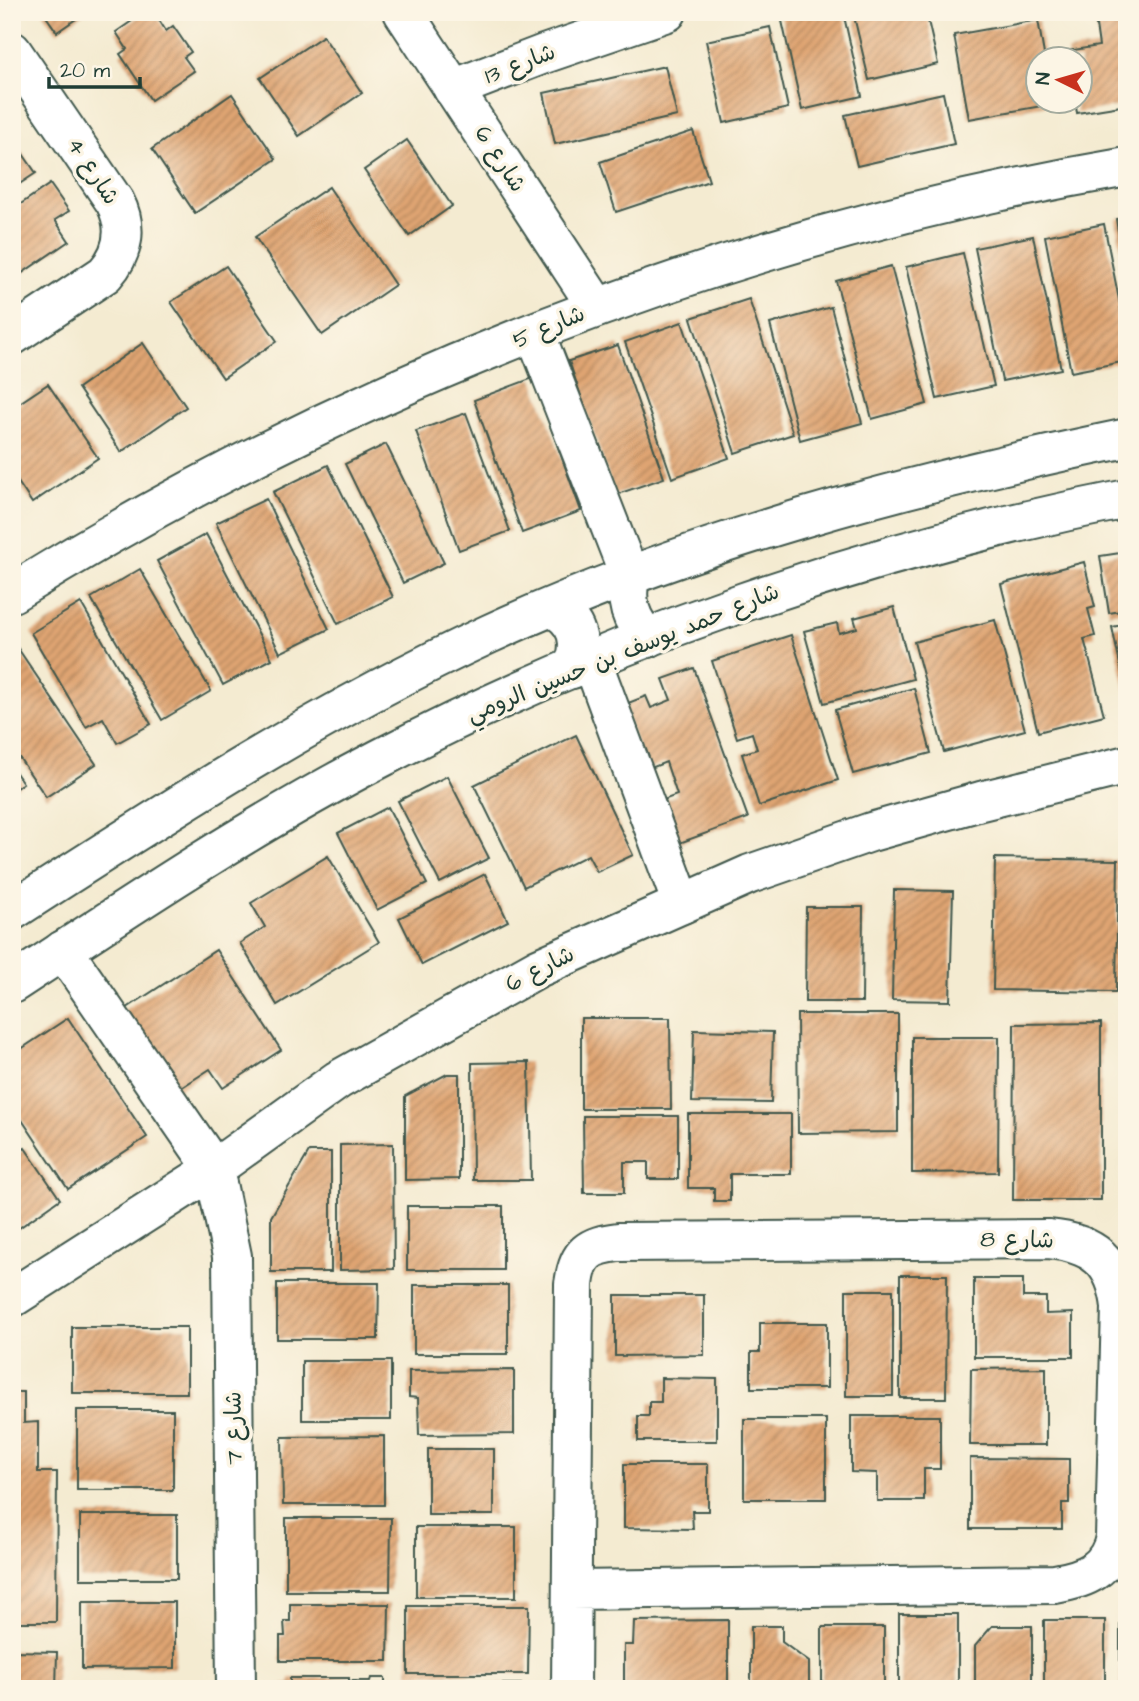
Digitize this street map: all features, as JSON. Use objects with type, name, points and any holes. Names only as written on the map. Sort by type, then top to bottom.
[{"type":"street","name":"شارع 6","points":[[403,12],[597,307]]},
{"type":"street","name":"شارع 13","points":[[453,89],[557,49],[667,12]]},
{"type":"street","name":"شارع 4","points":[[12,51],[115,202],[121,213],[122,226],[120,249],[113,266],[12,336]]},
{"type":"street","name":"شارع 5","points":[[12,593],[98,540],[241,462],[387,392],[597,307],[748,256],[902,213],[1058,178],[1127,167]]},
{"type":"street","points":[[535,333],[630,577],[627,590],[632,617],[648,638]]},
{"type":"street","points":[[12,911],[180,802],[281,743],[426,665],[552,607],[761,531],[908,488],[1127,438]]},
{"type":"street","name":"شارع حمد يوسف بن حسين الرومي","points":[[12,984],[244,835],[310,796],[446,725],[582,665],[783,589],[876,559],[970,533],[1127,499]]},
{"type":"street","points":[[552,607],[563,613],[578,633],[582,665],[682,904]]},
{"type":"street","name":"شارع 6","points":[[12,1298],[214,1169],[338,1080],[538,968],[750,874],[871,832],[981,801],[1127,765]]},
{"type":"street","points":[[63,950],[214,1169]]},
{"type":"street","name":"شارع 7","points":[[214,1169],[232,1256],[236,1689]]},
{"type":"street","name":"شارع 8","points":[[571,1689],[574,1284],[578,1264],[586,1252],[618,1242],[1048,1239],[1074,1243],[1091,1251],[1106,1262],[1114,1274],[1121,1307],[1115,1537],[1106,1562],[1091,1574],[1055,1584],[572,1590]]},
{"type":"building","points":[[43,12],[86,12],[57,32]]},
{"type":"building","points":[[145,12],[154,12],[166,31],[173,26],[191,52],[184,57],[194,71],[151,100],[120,54],[127,49],[116,32]]},
{"type":"building","points":[[780,12],[843,12],[862,96],[802,110]]},
{"type":"building","points":[[853,12],[926,12],[938,64],[869,80]]},
{"type":"building","points":[[1127,13],[1127,105],[1094,110],[1094,47],[1099,46],[1095,18]]},
{"type":"building","points":[[1038,20],[1043,46],[1024,46],[1024,109],[969,119],[954,35]]},
{"type":"building","points":[[770,27],[788,108],[724,123],[706,41]]},
{"type":"building","points":[[323,36],[362,93],[299,136],[260,78]]},
{"type":"building","points":[[665,66],[677,116],[555,144],[544,93]]},
{"type":"building","points":[[943,93],[954,144],[857,166],[845,115]]},
{"type":"building","points":[[232,94],[276,159],[195,213],[152,149]]},
{"type":"building","points":[[693,131],[709,181],[616,212],[600,162]]},
{"type":"building","points":[[12,138],[36,173],[12,189]]},
{"type":"building","points":[[407,140],[452,206],[409,236],[364,170]]},
{"type":"building","points":[[50,184],[69,211],[55,220],[69,241],[12,280],[12,210]]},
{"type":"building","points":[[329,187],[395,285],[322,335],[255,237]]},
{"type":"building","points":[[1127,217],[1127,275],[1125,276],[1116,219]]},
{"type":"building","points":[[1104,224],[1127,340],[1127,361],[1071,372],[1045,236]]},
{"type":"building","points":[[1033,236],[1061,369],[1002,381],[975,248]]},
{"type":"building","points":[[963,253],[994,386],[937,399],[906,267]]},
{"type":"building","points":[[226,266],[277,341],[223,378],[171,302]]},
{"type":"building","points":[[891,266],[927,404],[872,419],[836,281]]},
{"type":"building","points":[[749,299],[793,434],[735,453],[691,318]]},
{"type":"building","points":[[831,307],[862,423],[800,440],[770,324]]},
{"type":"building","points":[[682,322],[729,458],[672,478],[625,342]]},
{"type":"building","points":[[143,343],[186,407],[121,452],[78,388]]},
{"type":"building","points":[[618,345],[664,478],[615,495],[569,361]]},
{"type":"building","points":[[533,378],[581,511],[522,533],[474,400]]},
{"type":"building","points":[[48,384],[98,458],[32,503],[12,473],[12,408]]},
{"type":"building","points":[[466,413],[510,531],[459,550],[416,431]]},
{"type":"building","points":[[386,444],[444,563],[403,583],[345,464]]},
{"type":"building","points":[[328,465],[393,597],[338,624],[273,492]]},
{"type":"building","points":[[266,499],[329,629],[280,653],[216,523]]},
{"type":"building","points":[[206,534],[272,659],[223,685],[157,561]]},
{"type":"building","points":[[1127,552],[1127,610],[1109,613],[1100,556]]},
{"type":"building","points":[[1084,562],[1095,607],[1088,609],[1095,636],[1084,639],[1104,715],[1038,732],[1001,584]]},
{"type":"building","points":[[140,569],[211,691],[162,720],[91,598]]},
{"type":"building","points":[[81,603],[151,724],[117,743],[103,718],[86,727],[31,633]]},
{"type":"building","points":[[894,607],[913,679],[824,703],[804,631],[837,623],[839,633],[857,628],[854,618]]},
{"type":"building","points":[[995,620],[1025,730],[944,752],[914,642]]},
{"type":"building","points":[[1127,624],[1127,693],[1126,693],[1112,627]]},
{"type":"building","points":[[791,635],[838,780],[759,806],[742,754],[757,749],[752,733],[737,738],[712,661]]},
{"type":"building","points":[[15,644],[96,764],[46,797],[12,747],[12,646]]},
{"type":"building","points":[[694,668],[748,818],[674,845],[658,802],[677,795],[666,762],[646,770],[623,705],[646,696],[651,708],[671,700],[663,679]]},
{"type":"building","points":[[914,688],[931,753],[853,774],[835,710]]},
{"type":"building","points":[[576,735],[633,855],[597,872],[588,855],[524,887],[474,785]]},
{"type":"building","points":[[12,767],[23,783],[12,791]]},
{"type":"building","points":[[447,776],[489,858],[440,883],[398,801]]},
{"type":"building","points":[[388,807],[427,884],[377,910],[338,833]]},
{"type":"building","points":[[328,856],[379,942],[277,1005],[240,943],[265,927],[251,903]]},
{"type":"building","points":[[995,858],[1118,860],[1116,992],[993,990]]},
{"type":"building","points":[[485,874],[508,921],[422,965],[399,918]]},
{"type":"building","points":[[894,890],[953,891],[950,1001],[892,1000]]},
{"type":"building","points":[[806,907],[863,907],[862,1002],[805,1002]]},
{"type":"building","points":[[216,950],[281,1050],[223,1088],[210,1069],[176,1091],[124,1010]]},
{"type":"building","points":[[797,1014],[898,1014],[898,1132],[798,1133]]},
{"type":"building","points":[[68,1018],[147,1137],[68,1189],[12,1105],[12,1055]]},
{"type":"building","points":[[581,1018],[670,1018],[671,1109],[581,1109]]},
{"type":"building","points":[[1101,1023],[1101,1200],[1013,1200],[1014,1024]]},
{"type":"building","points":[[694,1030],[773,1032],[771,1103],[692,1102]]},
{"type":"building","points":[[912,1037],[999,1037],[998,1172],[912,1173]]},
{"type":"building","points":[[529,1062],[531,1180],[473,1180],[472,1063]]},
{"type":"building","points":[[447,1074],[459,1074],[459,1179],[405,1180],[405,1096]]},
{"type":"building","points":[[688,1114],[791,1114],[791,1174],[730,1174],[730,1201],[714,1201],[714,1188],[688,1188]]},
{"type":"building","points":[[583,1116],[678,1116],[678,1179],[648,1179],[648,1162],[624,1162],[624,1193],[584,1193]]},
{"type":"building","points":[[393,1144],[394,1269],[340,1270],[340,1145]]},
{"type":"building","points":[[25,1148],[60,1199],[12,1233],[12,1157]]},
{"type":"building","points":[[309,1152],[331,1152],[331,1272],[271,1272],[271,1217]]},
{"type":"building","points":[[407,1206],[503,1206],[503,1270],[407,1270]]},
{"type":"building","points":[[900,1275],[947,1275],[946,1398],[900,1398]]},
{"type":"building","points":[[974,1279],[1023,1279],[1023,1297],[1046,1297],[1046,1314],[1073,1313],[1073,1357],[974,1357]]},
{"type":"building","points":[[277,1283],[379,1283],[378,1339],[277,1339]]},
{"type":"building","points":[[414,1285],[508,1285],[508,1354],[414,1354]]},
{"type":"building","points":[[846,1290],[893,1290],[893,1396],[846,1396]]},
{"type":"building","points":[[615,1295],[704,1295],[704,1355],[615,1356]]},
{"type":"building","points":[[760,1323],[827,1323],[827,1388],[751,1388],[751,1352],[760,1352]]},
{"type":"building","points":[[72,1327],[187,1327],[187,1393],[72,1393]]},
{"type":"building","points":[[302,1361],[391,1361],[391,1420],[302,1420]]},
{"type":"building","points":[[1046,1368],[1046,1445],[970,1445],[971,1369]]},
{"type":"building","points":[[514,1370],[514,1434],[419,1435],[418,1398],[409,1397],[409,1371]]},
{"type":"building","points":[[661,1378],[717,1379],[717,1441],[638,1441],[638,1416],[649,1416],[649,1402],[661,1402]]},
{"type":"building","points":[[12,1392],[24,1392],[24,1423],[38,1422],[38,1472],[57,1472],[56,1622],[12,1622]]},
{"type":"building","points":[[77,1410],[173,1410],[173,1490],[77,1490]]},
{"type":"building","points":[[851,1416],[940,1416],[940,1469],[924,1469],[924,1501],[877,1501],[877,1473],[851,1472]]},
{"type":"building","points":[[744,1419],[826,1419],[826,1499],[744,1499]]},
{"type":"building","points":[[384,1436],[384,1505],[283,1505],[282,1437]]},
{"type":"building","points":[[428,1449],[494,1449],[494,1515],[428,1515]]},
{"type":"building","points":[[970,1458],[1069,1459],[1069,1503],[1062,1503],[1062,1529],[970,1529]]},
{"type":"building","points":[[624,1464],[708,1464],[708,1511],[692,1511],[693,1529],[624,1528]]},
{"type":"building","points":[[80,1515],[177,1515],[177,1579],[80,1579]]},
{"type":"building","points":[[286,1518],[391,1518],[390,1591],[286,1591]]},
{"type":"building","points":[[416,1527],[516,1527],[516,1597],[416,1597]]},
{"type":"building","points":[[82,1602],[175,1602],[175,1668],[82,1669]]},
{"type":"building","points":[[290,1604],[389,1604],[388,1661],[280,1661],[280,1636],[285,1636],[284,1621],[290,1621]]},
{"type":"building","points":[[408,1606],[529,1606],[528,1674],[408,1674]]},
{"type":"building","points":[[899,1614],[958,1614],[958,1689],[899,1689]]},
{"type":"building","points":[[728,1620],[728,1689],[624,1689],[624,1645],[633,1645],[634,1621]]},
{"type":"building","points":[[1044,1620],[1105,1620],[1105,1689],[1044,1689]]},
{"type":"building","points":[[1120,1625],[1127,1625],[1127,1689],[1120,1689]]},
{"type":"building","points":[[751,1626],[782,1626],[782,1642],[809,1662],[809,1689],[751,1689]]},
{"type":"building","points":[[992,1626],[1032,1626],[1032,1689],[975,1689],[975,1646]]},
{"type":"building","points":[[822,1627],[884,1627],[884,1689],[822,1689]]},
{"type":"building","points":[[12,1651],[57,1652],[56,1689],[12,1689]]},
{"type":"building","points":[[290,1678],[349,1678],[349,1681],[370,1681],[371,1678],[385,1678],[385,1689],[281,1689],[281,1684],[290,1684]]},
{"type":"building","points":[[420,1684],[521,1684],[521,1689],[420,1689]]}]
